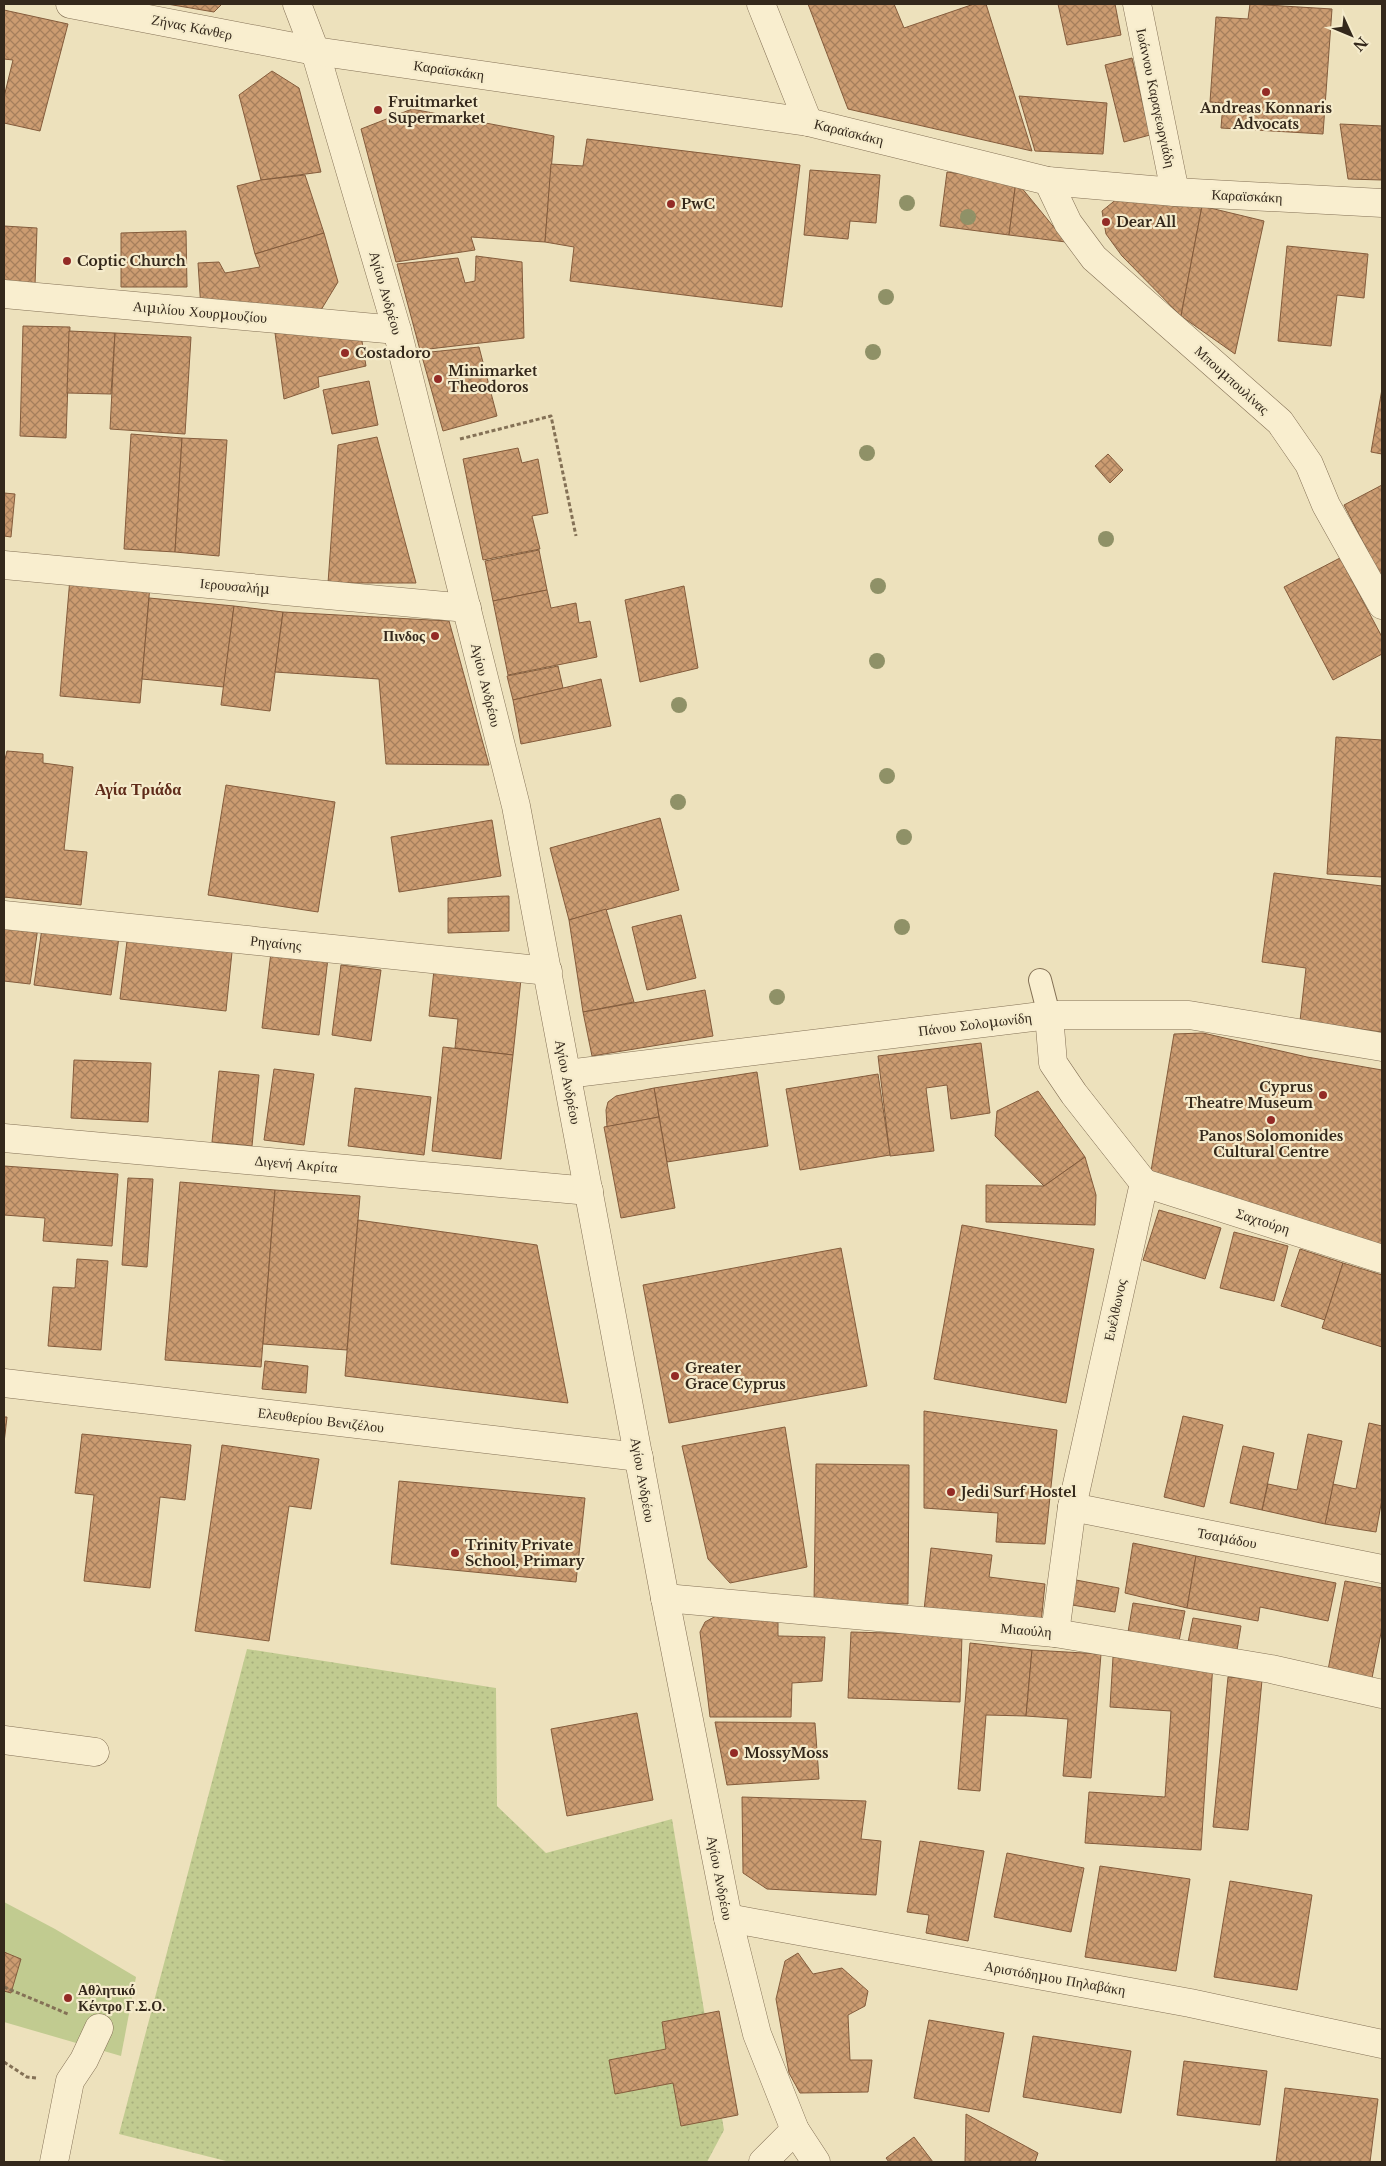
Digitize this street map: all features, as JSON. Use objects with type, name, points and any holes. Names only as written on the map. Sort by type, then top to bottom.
[{"type":"street","name":"Ζήνας Κάνθερ","points":[[70,4],[315,51]]},
{"type":"street","name":"Αγίου Ανδρέου","points":[[297,4],[315,51],[397,330],[516,806],[664,1598],[728,1918],[757,2034],[794,2130],[816,2162]]},
{"type":"street","points":[[761,4],[808,122]]},
{"type":"street","name":"Ιωάννου Καραγεωργιάδη","points":[[1137,4],[1175,192]]},
{"type":"street","name":"Καραϊσκάκη","points":[[315,51],[808,122],[1048,182],[1175,192],[1382,204]]},
{"type":"street","name":"Μπουμπουλίνας","points":[[1048,182],[1068,223],[1094,258],[1280,422],[1309,464],[1326,505],[1382,605]]},
{"type":"street","name":"Αιμιλίου Χουρμουζίου","points":[[4,294],[397,330]]},
{"type":"street","name":"Ιερουσαλήμ","points":[[4,564],[467,608]]},
{"type":"street","name":"Ρηγαίνης","points":[[4,915],[548,971]]},
{"type":"street","points":[[1049,1015],[1054,1063],[1074,1094],[1144,1183]]},
{"type":"street","name":"Πάνου Σολομωνίδη","points":[[567,1074],[1049,1015],[1189,1015],[1382,1047]]},
{"type":"street","name":"Διγενή Ακρίτα","points":[[4,1138],[589,1191]]},
{"type":"street","name":"Σαχτούρη","points":[[1144,1183],[1382,1259]]},
{"type":"street","name":"Ευέλθωνος","points":[[1055,1633],[1072,1507],[1144,1183]]},
{"type":"street","name":"Ελευθερίου Βενιζέλου","points":[[4,1383],[639,1457]]},
{"type":"street","name":"Τσαμάδου","points":[[1072,1507],[1382,1569]]},
{"type":"street","name":"Μιαούλη","points":[[664,1598],[1055,1633],[1271,1669],[1382,1694]]},
{"type":"street","points":[[4,1740],[95,1752]]},
{"type":"street","name":"Αριστόδημου Πηλαβάκη","points":[[728,1918],[1180,2001],[1382,2044]]},
{"type":"street","points":[[54,2162],[70,2082],[84,2060],[99,2028]]},
{"type":"street","points":[[763,2162],[794,2130]]},
{"type":"lane","points":[[1040,980],[1049,1015]]},
{"type":"path","points":[[425,448],[551,416],[576,536]]},
{"type":"path","points":[[4,1987],[50,2006]]},
{"type":"green space","points":[[247,1649],[496,1688],[497,1806],[546,1853],[672,1819],[724,2130],[707,2162],[230,2162],[119,2134]]},
{"type":"green space","name":"Αθλητικό Κέντρο Γ.Σ.Ο.","points":[[4,1902],[55,1929],[136,1977],[121,2056],[4,2022]]},
{"type":"building","points":[[167,4],[222,4],[214,12]]},
{"type":"building","points":[[808,4],[894,4],[904,28],[974,4],[986,4],[1032,151],[848,109]]},
{"type":"building","points":[[1058,4],[1115,4],[1121,35],[1067,45]]},
{"type":"building","points":[[1250,4],[1332,9],[1323,134],[1221,128],[1223,103],[1210,102],[1216,17],[1248,19]]},
{"type":"building","points":[[4,10],[68,24],[40,131],[4,123],[4,97],[13,60],[4,59]]},
{"type":"building","points":[[1132,58],[1150,135],[1124,142],[1105,65]]},
{"type":"building","points":[[272,71],[299,88],[321,172],[261,180],[239,95]]},
{"type":"building","points":[[1019,96],[1107,103],[1103,154],[1035,151]]},
{"type":"building","points":[[412,109],[554,136],[545,242],[471,237],[475,250],[396,262],[361,129]]},
{"type":"building","points":[[1340,124],[1382,126],[1382,180],[1348,179]]},
{"type":"building","name":"PwC","points":[[587,139],[800,165],[782,307],[570,281],[574,247],[545,242],[551,164],[583,166]]},
{"type":"building","points":[[810,170],[880,175],[876,223],[850,221],[848,239],[804,235]]},
{"type":"building","points":[[947,172],[1016,181],[1009,235],[940,226]]},
{"type":"building","points":[[305,175],[324,233],[255,254],[237,186],[261,180]]},
{"type":"building","points":[[1016,181],[1066,242],[1009,235]]},
{"type":"building","points":[[1118,198],[1202,206],[1181,316],[1122,256],[1106,234],[1102,211]]},
{"type":"building","points":[[1202,206],[1264,221],[1235,354],[1181,316]]},
{"type":"building","points":[[4,226],[37,228],[35,285],[4,284]]},
{"type":"building","points":[[186,231],[187,287],[121,287],[121,233]]},
{"type":"building","points":[[324,233],[338,282],[321,310],[201,309],[198,263],[219,262],[225,273],[260,267],[255,254]]},
{"type":"building","points":[[1287,246],[1368,254],[1364,298],[1337,295],[1331,346],[1278,341]]},
{"type":"building","points":[[476,256],[522,262],[524,338],[420,350],[397,264],[458,258],[465,283],[475,281]]},
{"type":"building","points":[[23,326],[70,327],[66,438],[20,436]]},
{"type":"building","points":[[69,331],[115,333],[111,394],[67,393]]},
{"type":"building","points":[[115,333],[191,337],[185,434],[110,429]]},
{"type":"building","points":[[275,333],[361,335],[366,366],[318,377],[319,387],[284,399]]},
{"type":"building","points":[[479,347],[497,416],[443,431],[421,353]]},
{"type":"building","points":[[369,381],[378,425],[332,434],[323,390]]},
{"type":"building","points":[[1382,389],[1382,454],[1371,452]]},
{"type":"building","points":[[131,434],[182,438],[175,552],[124,549]]},
{"type":"building","points":[[377,437],[416,583],[328,583],[338,445]]},
{"type":"building","points":[[182,438],[227,440],[219,556],[175,552]]},
{"type":"building","points":[[518,448],[522,463],[538,459],[548,513],[532,516],[540,549],[483,560],[463,459]]},
{"type":"building","points":[[1108,454],[1123,470],[1110,483],[1095,466]]},
{"type":"building","points":[[1382,485],[1382,579],[1344,505]]},
{"type":"building","points":[[4,493],[15,494],[11,537],[4,536]]},
{"type":"building","points":[[539,550],[547,590],[493,601],[485,561]]},
{"type":"building","points":[[1340,558],[1382,637],[1382,654],[1333,680],[1284,587]]},
{"type":"building","points":[[70,578],[150,585],[140,703],[60,696]]},
{"type":"building","points":[[684,586],[698,668],[640,682],[625,600]]},
{"type":"building","points":[[547,590],[551,608],[576,603],[579,623],[590,621],[597,657],[508,675],[493,601]]},
{"type":"building","points":[[149,598],[234,606],[224,687],[142,679]]},
{"type":"building","points":[[234,606],[283,612],[270,711],[221,705]]},
{"type":"building","points":[[283,612],[449,621],[489,765],[386,764],[379,679],[275,672]]},
{"type":"building","points":[[558,666],[563,688],[513,700],[507,676]]},
{"type":"building","points":[[601,679],[611,726],[521,744],[513,700]]},
{"type":"building","points":[[1336,737],[1382,740],[1382,877],[1327,874]]},
{"type":"building","points":[[7,751],[43,754],[43,763],[73,767],[64,850],[87,852],[81,905],[4,897],[4,763]]},
{"type":"building","points":[[226,785],[335,802],[318,912],[208,895]]},
{"type":"building","points":[[660,818],[679,890],[569,920],[550,848]]},
{"type":"building","points":[[492,820],[501,876],[399,892],[391,837]]},
{"type":"building","points":[[1274,873],[1382,886],[1382,1032],[1300,1021],[1306,968],[1262,962]]},
{"type":"building","points":[[509,896],[509,931],[448,933],[448,898]]},
{"type":"building","points":[[606,909],[634,1002],[583,1012],[569,920]]},
{"type":"building","points":[[681,915],[696,978],[647,990],[632,927]]},
{"type":"building","points":[[4,922],[38,927],[30,984],[4,981]]},
{"type":"building","points":[[42,928],[119,937],[111,995],[34,985]]},
{"type":"building","points":[[127,941],[232,952],[226,1011],[120,999]]},
{"type":"building","points":[[271,952],[328,958],[319,1035],[262,1028]]},
{"type":"building","points":[[341,965],[381,970],[371,1041],[332,1035]]},
{"type":"building","points":[[434,970],[521,979],[513,1055],[455,1048],[458,1019],[429,1016]]},
{"type":"building","points":[[705,990],[713,1036],[592,1056],[583,1012]]},
{"type":"building","name":"Panos Solomonides Cultural Centre","points":[[1203,1033],[1307,1057],[1382,1070],[1382,1252],[1151,1171],[1174,1034]]},
{"type":"building","points":[[981,1043],[990,1113],[951,1119],[947,1085],[926,1088],[934,1151],[890,1156],[878,1056]]},
{"type":"building","points":[[443,1047],[513,1055],[501,1159],[432,1151]]},
{"type":"building","points":[[74,1060],[151,1063],[148,1122],[71,1118]]},
{"type":"building","points":[[274,1069],[314,1074],[304,1145],[264,1140]]},
{"type":"building","points":[[219,1071],[259,1075],[252,1146],[212,1142]]},
{"type":"building","points":[[757,1072],[768,1146],[667,1162],[654,1088]]},
{"type":"building","points":[[878,1074],[890,1155],[800,1170],[786,1089]]},
{"type":"building","points":[[355,1088],[431,1097],[424,1155],[348,1146]]},
{"type":"building","points":[[654,1088],[659,1117],[607,1127],[606,1110],[608,1102],[616,1096]]},
{"type":"building","points":[[1038,1091],[1085,1157],[1044,1186],[995,1136],[997,1111]]},
{"type":"building","points":[[659,1117],[675,1208],[621,1218],[604,1127]]},
{"type":"building","points":[[1085,1157],[1096,1195],[1095,1225],[986,1222],[986,1185],[1044,1186]]},
{"type":"building","points":[[4,1166],[118,1174],[112,1246],[43,1241],[45,1218],[4,1215]]},
{"type":"building","points":[[128,1178],[153,1179],[147,1267],[122,1265]]},
{"type":"building","points":[[180,1182],[275,1190],[261,1367],[165,1360]]},
{"type":"building","points":[[275,1190],[360,1196],[347,1350],[263,1344]]},
{"type":"building","points":[[1159,1210],[1221,1228],[1205,1279],[1143,1260]]},
{"type":"building","points":[[358,1220],[537,1245],[568,1403],[345,1376]]},
{"type":"building","points":[[962,1225],[1094,1249],[1066,1403],[934,1379]]},
{"type":"building","points":[[1234,1232],[1288,1246],[1274,1301],[1220,1288]]},
{"type":"building","points":[[841,1248],[867,1386],[669,1423],[643,1285]]},
{"type":"building","points":[[1300,1249],[1343,1263],[1325,1320],[1281,1306]]},
{"type":"building","points":[[77,1259],[108,1261],[101,1350],[48,1346],[53,1287],[75,1288]]},
{"type":"building","points":[[1343,1263],[1382,1275],[1382,1347],[1322,1328]]},
{"type":"building","points":[[265,1361],[308,1366],[306,1393],[262,1389]]},
{"type":"building","points":[[924,1411],[1057,1430],[1045,1544],[996,1542],[998,1513],[924,1508]]},
{"type":"building","points":[[1183,1416],[1223,1425],[1204,1507],[1164,1497]]},
{"type":"building","points":[[4,1417],[7,1417],[4,1443]]},
{"type":"building","points":[[1369,1423],[1382,1426],[1382,1499],[1376,1532],[1325,1524],[1333,1484],[1356,1489]]},
{"type":"building","points":[[785,1427],[807,1567],[730,1583],[708,1559],[682,1446]]},
{"type":"building","points":[[82,1434],[191,1445],[185,1500],[160,1497],[150,1588],[84,1581],[94,1495],[75,1493]]},
{"type":"building","points":[[1308,1434],[1342,1441],[1325,1524],[1262,1510],[1268,1484],[1297,1490]]},
{"type":"building","points":[[222,1445],[319,1459],[311,1509],[289,1506],[269,1641],[195,1631]]},
{"type":"building","points":[[1243,1446],[1274,1453],[1262,1510],[1230,1503]]},
{"type":"building","points":[[816,1464],[909,1465],[908,1604],[814,1603]]},
{"type":"building","points":[[399,1481],[585,1498],[576,1582],[391,1564]]},
{"type":"building","points":[[1133,1543],[1196,1556],[1187,1608],[1125,1593]]},
{"type":"building","points":[[931,1548],[992,1555],[989,1577],[1045,1584],[1041,1623],[924,1610]]},
{"type":"building","points":[[1196,1556],[1336,1583],[1328,1621],[1260,1607],[1258,1621],[1187,1608]]},
{"type":"building","points":[[1076,1580],[1119,1588],[1115,1612],[1072,1605]]},
{"type":"building","points":[[1345,1581],[1382,1588],[1382,1628],[1372,1678],[1328,1670]]},
{"type":"building","points":[[1133,1603],[1185,1611],[1178,1646],[1127,1638]]},
{"type":"building","points":[[716,1616],[778,1620],[778,1636],[825,1637],[822,1681],[792,1683],[791,1717],[710,1717],[700,1632],[705,1622]]},
{"type":"building","points":[[1193,1618],[1241,1626],[1236,1656],[1187,1647]]},
{"type":"building","points":[[851,1632],[962,1635],[960,1702],[848,1698]]},
{"type":"building","points":[[970,1643],[1032,1650],[1026,1716],[986,1715],[980,1791],[958,1789]]},
{"type":"building","points":[[1032,1650],[1101,1654],[1091,1778],[1063,1776],[1068,1719],[1026,1716]]},
{"type":"building","points":[[1113,1657],[1213,1663],[1201,1850],[1085,1843],[1089,1792],[1165,1797],[1171,1711],[1110,1707]]},
{"type":"building","points":[[1228,1677],[1262,1680],[1248,1830],[1213,1827]]},
{"type":"building","points":[[637,1713],[653,1800],[567,1816],[551,1729]]},
{"type":"building","points":[[715,1722],[815,1723],[819,1779],[727,1785]]},
{"type":"building","points":[[742,1797],[866,1801],[861,1839],[881,1841],[876,1895],[767,1889],[743,1873]]},
{"type":"building","points":[[920,1841],[984,1851],[968,1941],[926,1933],[929,1915],[907,1912]]},
{"type":"building","points":[[1007,1853],[1084,1868],[1071,1932],[994,1917]]},
{"type":"building","points":[[1100,1866],[1190,1879],[1176,1971],[1085,1957]]},
{"type":"building","points":[[1230,1881],[1312,1895],[1297,1990],[1214,1977]]},
{"type":"building","points":[[4,1952],[21,1959],[11,1993],[4,1991]]},
{"type":"building","points":[[798,1953],[813,1974],[842,1968],[868,1991],[865,2006],[848,2015],[850,2060],[872,2060],[868,2092],[800,2093],[789,2073],[776,1999],[785,1961]]},
{"type":"building","points":[[719,2011],[738,2115],[681,2126],[673,2083],[615,2094],[609,2060],[666,2049],[662,2022]]},
{"type":"building","points":[[929,2020],[1004,2033],[989,2112],[914,2098]]},
{"type":"building","points":[[1033,2036],[1131,2051],[1121,2113],[1023,2097]]},
{"type":"building","points":[[1184,2061],[1267,2071],[1260,2125],[1177,2115]]},
{"type":"building","points":[[1285,2088],[1378,2099],[1370,2162],[1276,2162]]},
{"type":"building","points":[[966,2114],[1038,2153],[1035,2162],[965,2162]]},
{"type":"building","points":[[914,2137],[933,2162],[889,2162],[886,2158]]},
{"type":"place","name":"Andreas Konnaris Advocats","points":[[1266,92]]},
{"type":"place","name":"Fruitmarket Supermarket","points":[[378,110]]},
{"type":"place","name":"PwC","points":[[671,204]]},
{"type":"place","name":"Dear All","points":[[1106,222]]},
{"type":"place","name":"Coptic Church","points":[[67,261]]},
{"type":"place","name":"Costadoro","points":[[345,353]]},
{"type":"place","name":"Minimarket Theodoros","points":[[438,379]]},
{"type":"place","name":"Πινδος","points":[[435,636]]},
{"type":"place","name":"Cyprus Theatre Museum","points":[[1323,1095]]},
{"type":"place","name":"Panos Solomonides Cultural Centre","points":[[1271,1120]]},
{"type":"place","name":"Greater Grace Cyprus","points":[[675,1376]]},
{"type":"place","name":"Jedi Surf Hostel","points":[[951,1492]]},
{"type":"place","name":"Trinity Private School, Primary","points":[[455,1553]]},
{"type":"place","name":"MossyMoss","points":[[734,1753]]},
{"type":"place","name":"Αθλητικό Κέντρο Γ.Σ.Ο.","points":[[68,1998]]},
{"type":"district","name":"Αγία Τριάδα","points":[[138,789]]}]
